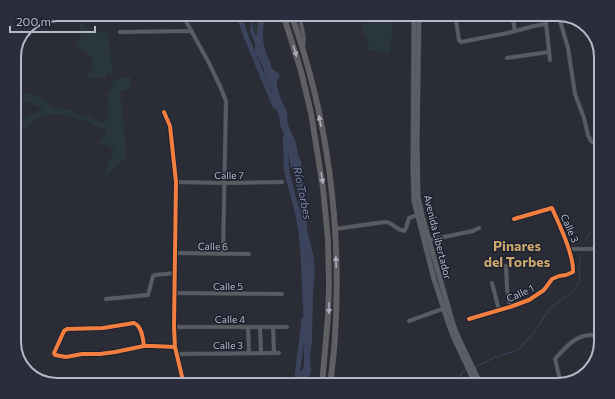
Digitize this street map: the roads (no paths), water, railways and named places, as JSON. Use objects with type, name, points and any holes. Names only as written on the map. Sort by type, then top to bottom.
[{"type":"highway","points":[[285,21],[301,71],[311,113],[323,188],[328,240],[329,285],[323,378]]},
{"type":"highway","points":[[293,21],[314,89],[327,159],[335,229],[336,314],[331,378]]},
{"type":"main road","name":"Avenida Libertador","points":[[414,21],[412,168],[414,201],[434,279],[458,337],[478,378]]},
{"type":"main road","name":"Avenida Libertador","points":[[419,21],[417,100],[418,197],[454,338],[473,378]]},
{"type":"street","points":[[186,21],[225,97],[226,140],[223,254]]},
{"type":"street","points":[[301,21],[304,38],[303,52]]},
{"type":"street","points":[[456,21],[459,40],[462,42],[546,24]]},
{"type":"street","points":[[513,21],[515,31]]},
{"type":"street","points":[[546,21],[550,60]]},
{"type":"street","points":[[560,21],[568,48],[576,94],[588,134],[591,141],[594,142]]},
{"type":"street","points":[[120,32],[192,31]]},
{"type":"street","points":[[506,58],[549,52]]},
{"type":"street","points":[[164,112],[170,126],[176,182],[174,327],[177,354],[183,378]]},
{"type":"street","name":"Calle 7","points":[[176,182],[282,182]]},
{"type":"street","name":"Calle 3","points":[[514,220],[552,208],[568,250],[594,249]]},
{"type":"street","points":[[335,229],[389,222],[397,229],[404,231],[409,218],[417,215]]},
{"type":"street","points":[[429,240],[473,231],[479,228]]},
{"type":"street","name":"Calle 1","points":[[468,319],[529,300],[544,290],[552,279],[573,272],[568,250]]},
{"type":"street","name":"Calle 6","points":[[175,253],[249,254]]},
{"type":"street","points":[[506,266],[510,307]]},
{"type":"street","points":[[106,299],[148,295],[153,276],[175,273]]},
{"type":"street","points":[[492,283],[499,310]]},
{"type":"street","name":"Calle 5","points":[[175,294],[282,294]]},
{"type":"street","points":[[409,321],[446,307]]},
{"type":"street","points":[[144,346],[138,325],[137,323],[134,323],[103,328],[67,329],[64,331],[54,353],[66,357],[82,354],[115,352],[144,346],[176,347]]},
{"type":"street","name":"Calle 4","points":[[174,327],[287,327]]},
{"type":"street","points":[[248,327],[249,353]]},
{"type":"street","points":[[260,327],[261,353]]},
{"type":"street","points":[[273,327],[274,353]]},
{"type":"street","points":[[560,378],[555,359],[578,338],[590,335],[594,336]]},
{"type":"street","name":"Calle 3","points":[[177,354],[279,353]]},
{"type":"water","points":[[250,21],[251,21],[254,33],[257,36],[258,21],[264,21],[263,37],[265,48],[272,69],[280,75],[277,80],[277,86],[287,112],[288,125],[296,143],[298,155],[301,161],[301,176],[307,229],[313,254],[315,271],[310,357],[311,372],[309,378],[296,378],[303,369],[304,365],[303,306],[306,288],[304,270],[306,256],[295,176],[291,168],[279,116],[273,102],[272,91],[266,80],[263,67],[255,52],[255,43],[250,31]]},
{"type":"waterway","name":"Río Torbes","points":[[241,21],[275,106]]},
{"type":"waterway","name":"Río Torbes","points":[[285,138],[287,172],[301,230],[304,261],[305,302]]},
{"type":"waterway","points":[[584,241],[594,228]]},
{"type":"waterway","points":[[475,367],[496,357],[518,350],[533,334],[550,308],[571,293],[580,281],[579,269],[581,255]]},
{"type":"waterway","name":"Río Torbes","points":[[297,378],[304,320]]},
{"type":"waterway","points":[[460,378],[462,372],[466,371]]},
{"type":"district","name":"Pinares del Torbes","points":[[517,254]]}]
